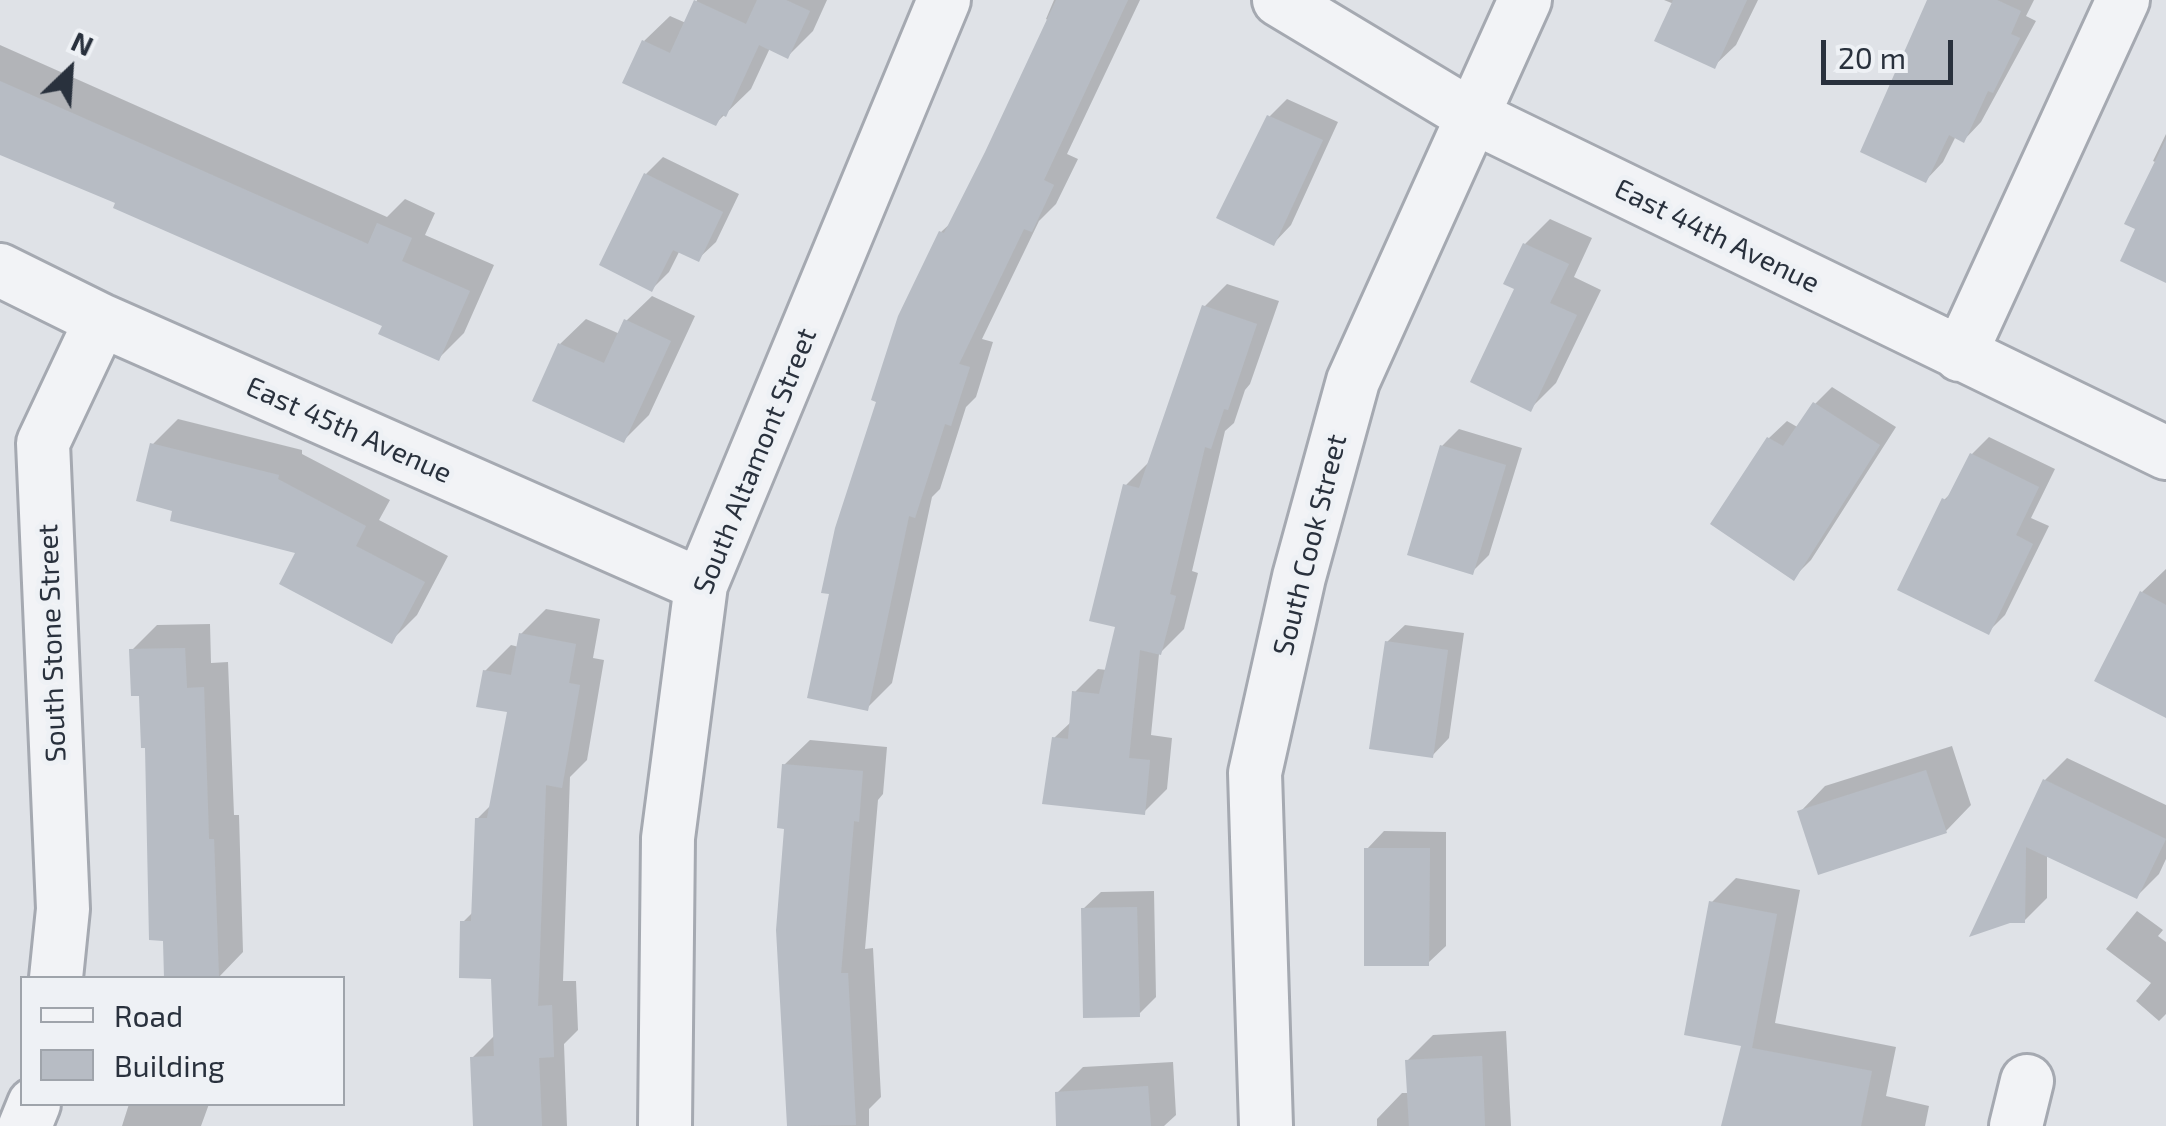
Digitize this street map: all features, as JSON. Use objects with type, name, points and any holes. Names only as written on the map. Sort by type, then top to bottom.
[{"type":"street","name":"South Altamont Street","points":[[665,1126],[668,838],[700,586],[944,0]]},
{"type":"street","name":"East 44th Avenue","points":[[1279,0],[1472,116],[2166,453]]},
{"type":"street","name":"South Cook Street","points":[[1266,1126],[1255,773],[1299,577],[1353,381],[1525,0]]},
{"type":"street","points":[[1960,354],[2124,0]]},
{"type":"street","name":"East 45th Avenue","points":[[0,270],[101,320],[700,586]]},
{"type":"street","name":"South Stone Street","points":[[56,976],[63,909],[44,444],[101,320]]},
{"type":"building","points":[[694,0],[746,24],[757,0],[786,0],[810,11],[788,59],[759,45],[726,117],[722,115],[716,126],[622,83],[642,40],[670,53]]},
{"type":"building","points":[[1056,0],[1128,0],[1044,180],[1054,185],[1032,232],[1024,229],[959,364],[970,367],[951,426],[945,424],[915,518],[909,516],[868,711],[807,698],[829,594],[821,593],[835,528],[876,402],[871,400],[898,316],[939,231],[944,233],[985,152]]},
{"type":"building","points":[[1673,0],[1747,0],[1715,69],[1654,41]]},
{"type":"building","points":[[1927,0],[1997,0],[2021,11],[2011,34],[2020,38],[1993,93],[1988,91],[1964,143],[1949,135],[1926,183],[1860,152]]},
{"type":"building","points":[[0,81],[368,244],[377,223],[412,238],[402,261],[470,291],[439,361],[378,334],[382,326],[113,208],[115,203],[0,155]]},
{"type":"building","points":[[1267,115],[1323,140],[1274,246],[1216,218]]},
{"type":"building","points":[[2166,139],[2166,283],[2120,261],[2135,229],[2124,224]]},
{"type":"building","points":[[644,173],[723,212],[699,262],[673,250],[652,292],[599,265]]},
{"type":"building","points":[[1523,243],[1569,264],[1550,303],[1577,315],[1531,412],[1470,382],[1514,289],[1503,284]]},
{"type":"building","points":[[1202,305],[1257,324],[1228,410],[1224,409],[1211,449],[1205,447],[1170,594],[1176,596],[1161,655],[1140,650],[1129,758],[1150,760],[1145,815],[1042,804],[1052,737],[1068,739],[1072,691],[1099,694],[1115,627],[1089,621],[1123,484],[1139,488]]},
{"type":"building","points":[[624,319],[671,341],[624,443],[532,401],[558,343],[604,363]]},
{"type":"building","points":[[1813,402],[1880,445],[1794,581],[1710,524],[1767,437],[1783,446]]},
{"type":"building","points":[[150,443],[279,475],[278,479],[366,526],[356,546],[425,582],[392,644],[279,584],[295,553],[170,521],[172,511],[136,501]]},
{"type":"building","points":[[1440,445],[1506,465],[1473,575],[1407,555]]},
{"type":"building","points":[[1970,453],[2039,487],[2016,535],[2033,544],[1989,635],[1897,590],[1942,498],[1946,500]]},
{"type":"building","points":[[2140,591],[2166,605],[2166,718],[2094,681]]},
{"type":"building","points":[[519,633],[576,644],[569,683],[580,685],[562,788],[546,785],[538,1006],[552,1005],[554,1057],[539,1058],[542,1126],[473,1126],[470,1057],[494,1056],[491,979],[459,978],[460,921],[471,921],[475,818],[487,818],[507,712],[476,707],[483,670],[511,675]]},
{"type":"building","points":[[1385,641],[1448,650],[1433,758],[1369,749]]},
{"type":"building","points":[[185,648],[187,688],[204,687],[219,976],[164,976],[163,941],[149,940],[145,748],[141,748],[139,696],[131,696],[129,649]]},
{"type":"building","points":[[782,764],[863,771],[859,822],[854,821],[841,973],[848,973],[856,1125],[787,1126],[776,930],[784,829],[777,828]]},
{"type":"building","points":[[1926,770],[1947,833],[1818,875],[1797,811]]},
{"type":"building","points":[[2043,779],[2166,839],[2137,899],[2026,847],[2025,923],[2010,923],[1969,937]]},
{"type":"building","points":[[1364,848],[1430,848],[1429,966],[1364,966]]},
{"type":"building","points":[[1709,901],[1777,914],[1752,1048],[1872,1071],[1861,1126],[1721,1126],[1741,1046],[1684,1035]]},
{"type":"building","points":[[1137,907],[1140,1017],[1083,1018],[1081,908]]},
{"type":"building","points":[[1482,1056],[1485,1126],[1409,1126],[1405,1060]]},
{"type":"building","points":[[1148,1086],[1151,1126],[1056,1126],[1055,1092]]}]
